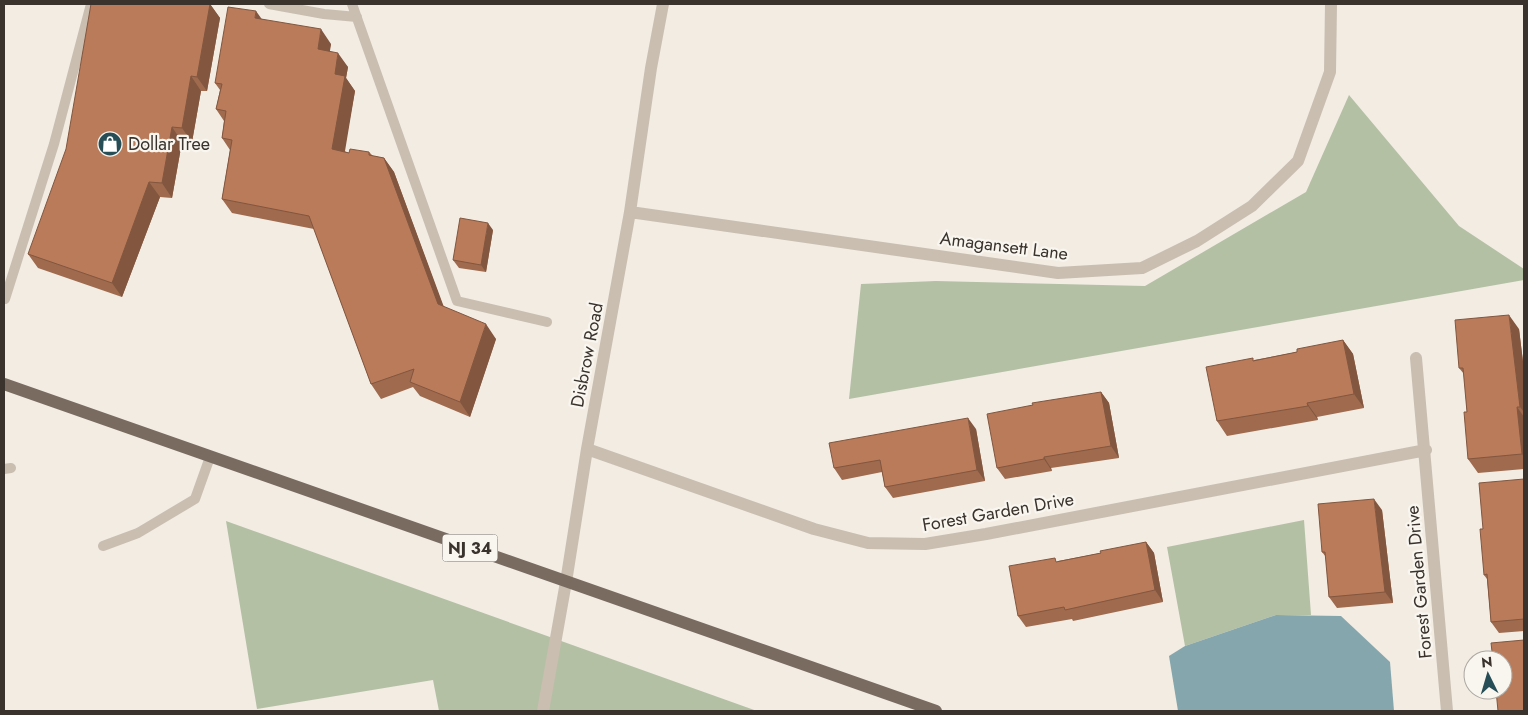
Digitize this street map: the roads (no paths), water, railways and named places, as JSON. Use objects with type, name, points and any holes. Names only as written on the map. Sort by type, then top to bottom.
[{"type":"main road","name":"NJ 34","points":[[4,384],[936,711]]},
{"type":"street","name":"Disbrow Road","points":[[543,711],[587,449],[630,212],[662,4]]},
{"type":"street","name":"Amagansett Lane","points":[[630,212],[1058,273],[1142,268],[1197,241],[1252,206],[1298,161],[1330,72],[1331,4]]},
{"type":"street","name":"Forest Garden Drive","points":[[1416,358],[1426,450],[1447,711]]},
{"type":"street","name":"Forest Garden Drive","points":[[587,449],[814,529],[868,543],[916,544],[986,534],[1426,450]]},
{"type":"lane","points":[[5,299],[54,144],[91,4]]},
{"type":"lane","points":[[269,4],[324,14],[357,17]]},
{"type":"lane","points":[[352,4],[457,301],[547,322]]},
{"type":"lane","points":[[103,546],[138,533],[195,499],[210,457]]},
{"type":"water","points":[[1276,615],[1341,616],[1390,662],[1394,711],[1178,711],[1169,656],[1185,646]]},
{"type":"place","name":"Dollar Tree","points":[[110,144]]}]
